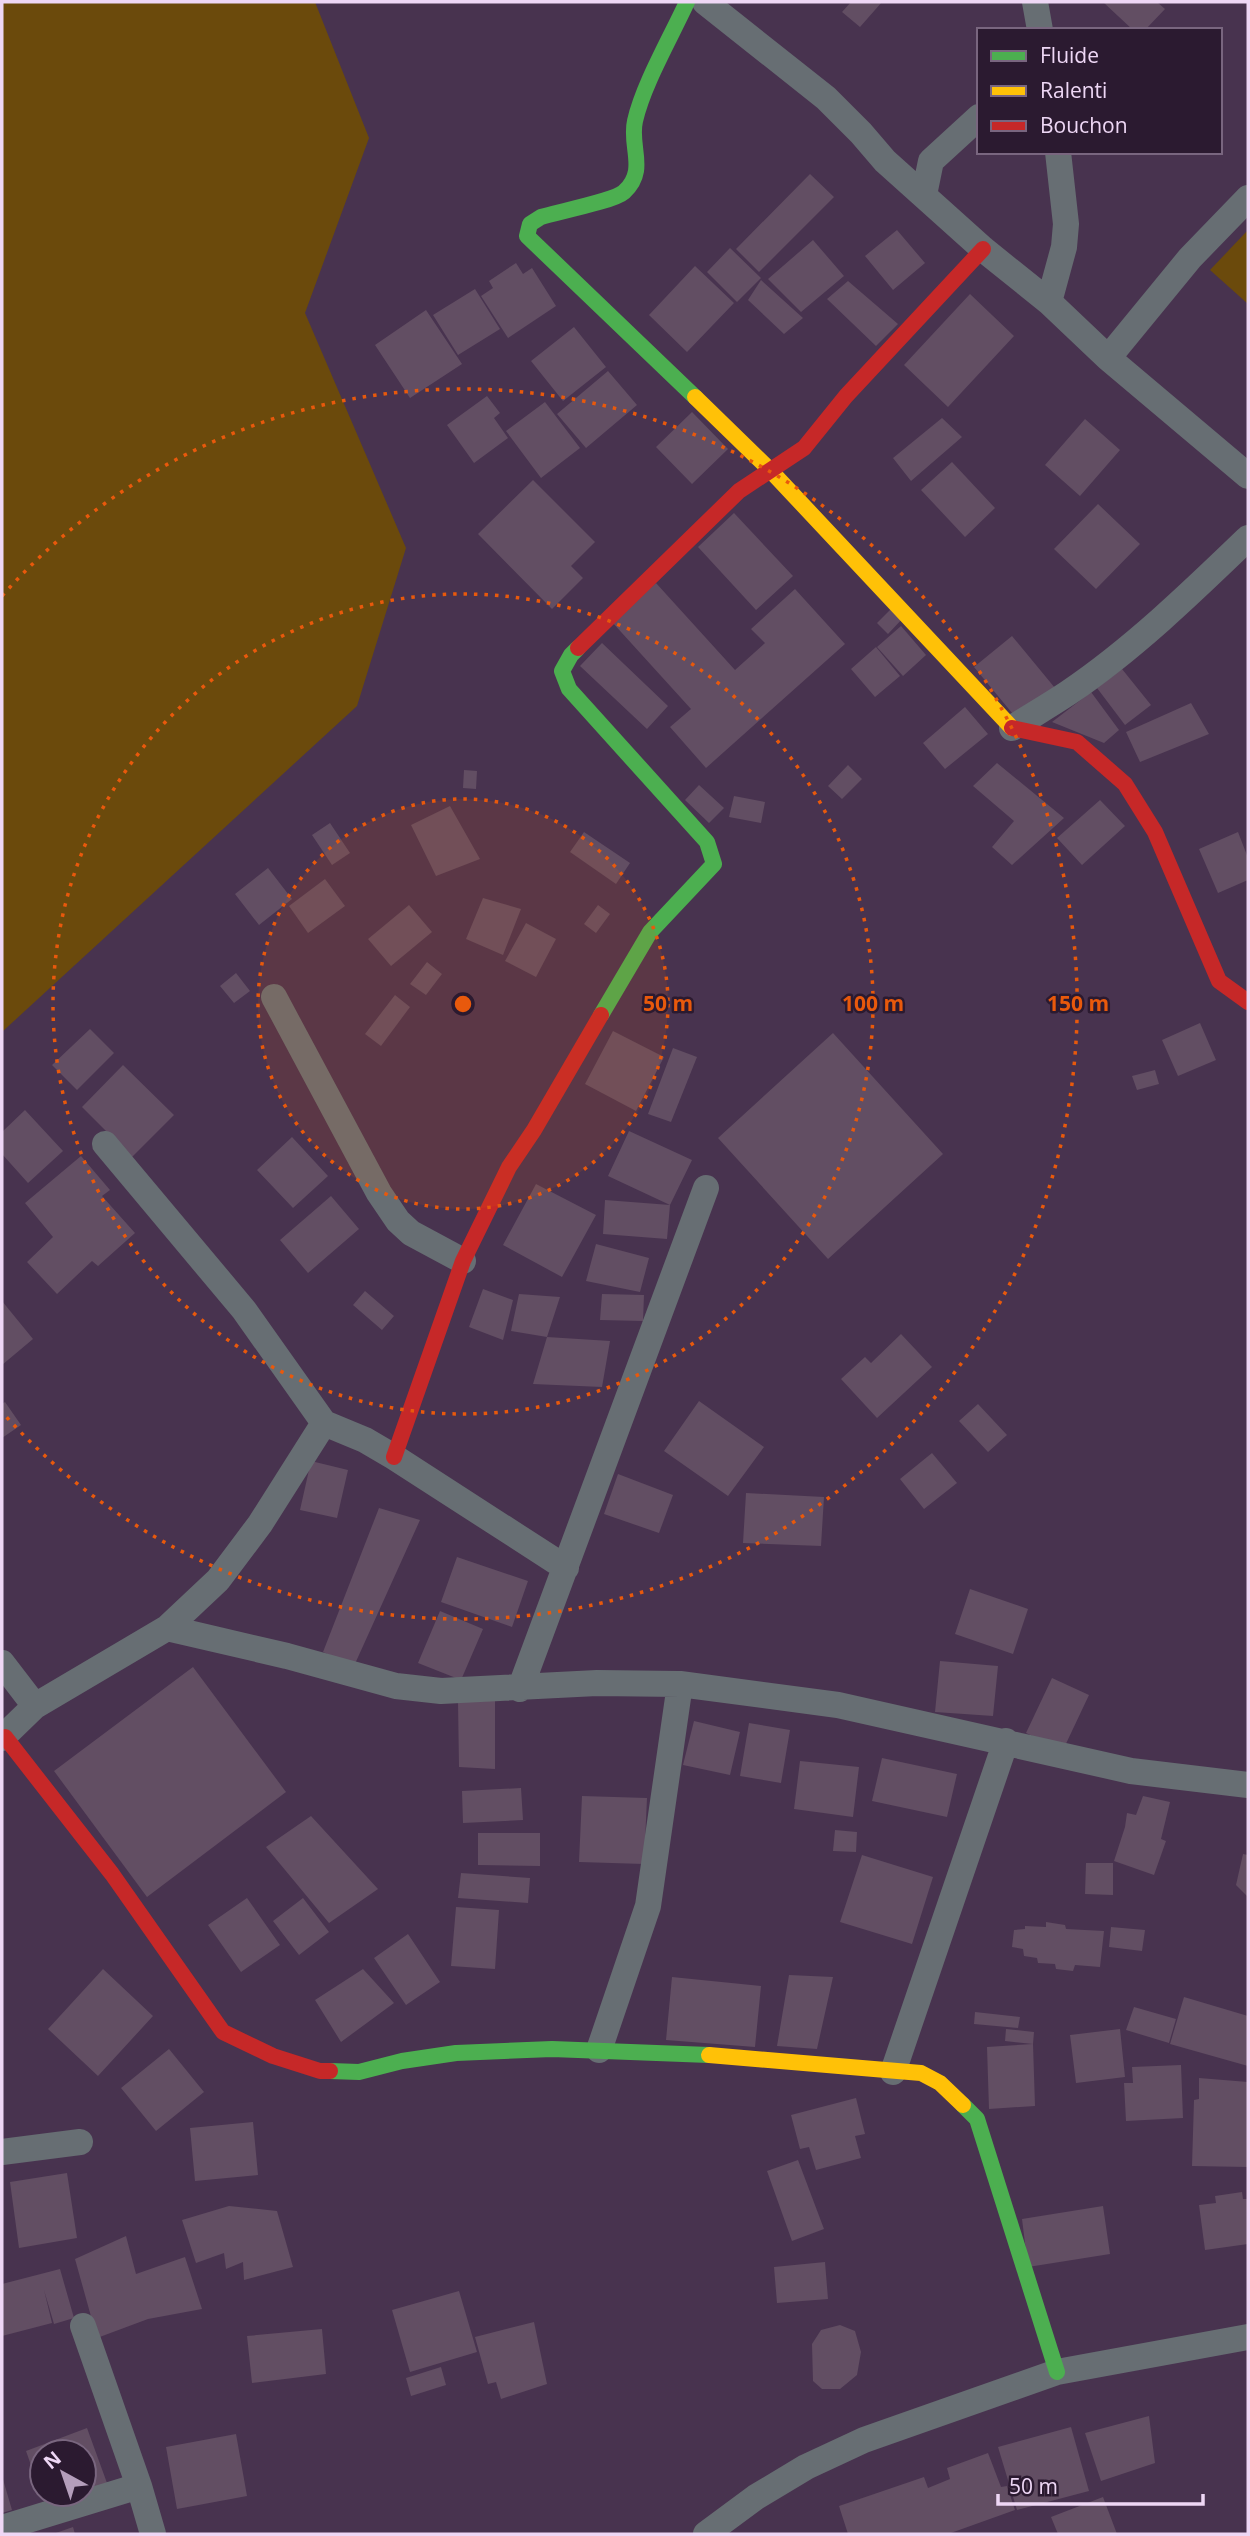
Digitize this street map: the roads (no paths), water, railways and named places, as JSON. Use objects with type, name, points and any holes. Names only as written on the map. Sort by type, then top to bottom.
[{"type":"street","points":[[688,2],[639,106],[634,125],[638,162],[634,181],[621,195],[541,217],[530,224],[527,236],[770,470],[1012,728],[1077,742],[1125,785],[1155,832],[1219,981],[1248,1002]]},
{"type":"street","points":[[705,2],[826,98],[862,133],[885,161],[983,249],[1049,302],[1108,358],[1248,476]]},
{"type":"street","points":[[1035,2],[1040,28]]},
{"type":"street","points":[[924,195],[931,162],[977,119]]},
{"type":"street","points":[[1049,302],[1064,247],[1066,224],[1058,154]]},
{"type":"street","points":[[1108,358],[1190,258],[1248,198]]},
{"type":"street","points":[[394,1457],[463,1261],[509,1167],[534,1130],[650,932],[714,864],[708,842],[569,689],[562,671],[571,655],[739,491],[804,448],[846,396],[983,249]]},
{"type":"street","points":[[1012,728],[1069,692],[1177,607],[1248,538]]},
{"type":"street","points":[[274,997],[379,1192],[398,1221],[411,1233],[463,1261]]},
{"type":"street","points":[[105,1144],[244,1310],[324,1423],[365,1440],[394,1457],[566,1567]]},
{"type":"street","points":[[520,1689],[706,1188]]},
{"type":"street","points":[[324,1423],[260,1524],[218,1580],[167,1628],[35,1706],[3,1738],[112,1874],[223,2032],[273,2056],[320,2071],[359,2072],[402,2061],[456,2053],[552,2049],[760,2058],[893,2073],[921,2073],[940,2083],[976,2119],[1056,2372]]},
{"type":"street","points":[[167,1628],[396,1686],[440,1691],[597,1683],[680,1684],[838,1705],[1131,1771],[1248,1785]]},
{"type":"street","points":[[2,1663],[35,1706]]},
{"type":"street","points":[[599,2050],[648,1906],[680,1684]]},
{"type":"street","points":[[893,2073],[1006,1741]]},
{"type":"street","points":[[2,2152],[80,2142]]},
{"type":"street","points":[[83,2326],[153,2534]]},
{"type":"street","points":[[706,2534],[756,2497],[806,2467],[864,2440],[1056,2372],[1248,2337]]},
{"type":"street","points":[[2,2528],[139,2486]]}]
